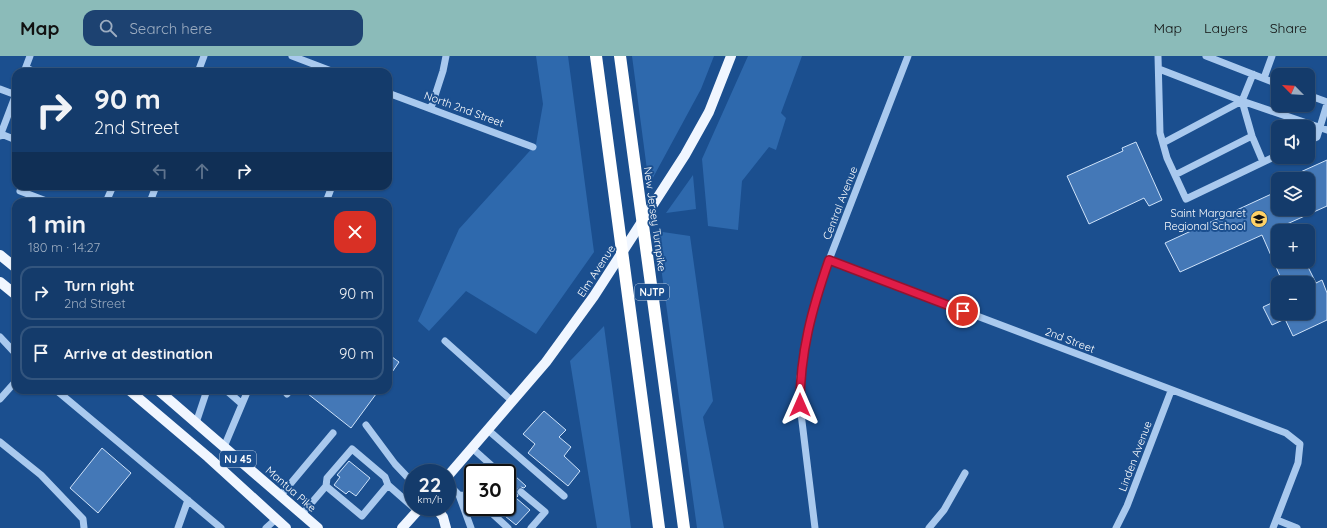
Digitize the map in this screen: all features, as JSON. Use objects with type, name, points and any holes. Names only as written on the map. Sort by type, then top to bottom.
[{"type":"highway","name":"NJTP","points":[[596,56],[659,528]]},
{"type":"highway","name":"New Jersey Turnpike","points":[[620,56],[684,528]]},
{"type":"main road","name":"Elm Avenue","points":[[456,467],[551,356],[594,296],[664,188],[709,112],[731,56]]},
{"type":"main road","points":[[0,255],[12,265]]},
{"type":"main road","points":[[0,282],[12,292]]},
{"type":"main road","name":"NJ 45","points":[[134,394],[208,457],[286,528]]},
{"type":"main road","name":"Mantua Pike","points":[[163,394],[318,528]]},
{"type":"main road","points":[[402,528],[410,516]]},
{"type":"main road","points":[[441,516],[446,528]]},
{"type":"street","points":[[26,68],[30,56]]},
{"type":"street","points":[[200,68],[204,56]]},
{"type":"street","points":[[292,56],[324,68]]},
{"type":"street","points":[[431,108],[443,71],[446,56]]},
{"type":"street","name":"Central Avenue","points":[[815,528],[800,405],[800,378],[804,348],[819,288],[908,56]]},
{"type":"street","points":[[1158,56],[1160,133],[1167,158],[1186,198],[1271,158]]},
{"type":"street","points":[[1206,56],[1271,81]]},
{"type":"street","points":[[1264,78],[1272,56]]},
{"type":"street","points":[[1159,69],[1242,101],[1323,128]]},
{"type":"street","points":[[1253,74],[1242,101],[1252,136],[1263,162]]},
{"type":"street","points":[[0,89],[12,94]]},
{"type":"street","name":"North 2nd Street","points":[[392,94],[533,147]]},
{"type":"street","points":[[1315,98],[1327,103],[1323,128],[1315,138]]},
{"type":"street","points":[[1163,143],[1242,101]]},
{"type":"street","points":[[12,105],[0,135],[12,139]]},
{"type":"street","points":[[1175,175],[1252,136]]},
{"type":"street","points":[[20,190],[38,198]]},
{"type":"street","name":"2nd Street","points":[[829,260],[1171,391],[1286,433],[1300,444],[1298,463],[1277,520]]},
{"type":"street","points":[[0,337],[12,350]]},
{"type":"street","points":[[445,341],[512,401]]},
{"type":"street","points":[[0,399],[12,386]]},
{"type":"street","name":"Linden Avenue","points":[[1116,528],[1127,506],[1171,391]]},
{"type":"street","points":[[61,394],[221,528]]},
{"type":"street","points":[[196,423],[206,394]]},
{"type":"street","points":[[231,394],[242,404]]},
{"type":"street","points":[[224,447],[246,394]]},
{"type":"street","points":[[366,425],[395,464],[404,474]]},
{"type":"street","points":[[488,430],[564,496]]},
{"type":"street","points":[[281,496],[333,433]]},
{"type":"street","points":[[0,442],[56,489],[83,519],[84,528]]},
{"type":"street","points":[[472,448],[490,464]]},
{"type":"street","points":[[302,514],[326,486],[327,478],[352,449],[385,477],[388,485],[404,498]]},
{"type":"street","points":[[929,528],[944,510],[965,473]]},
{"type":"street","points":[[326,486],[362,516],[388,485]]},
{"type":"street","points":[[456,492],[459,495],[471,528]]},
{"type":"street","points":[[521,492],[545,512],[531,528]]},
{"type":"street","points":[[459,495],[464,495]]},
{"type":"street","points":[[178,528],[188,500]]},
{"type":"street","points":[[495,516],[508,528]]},
{"type":"street","points":[[266,528],[276,519]]},
{"type":"street","points":[[1273,528],[1277,520],[1297,528]]},
{"type":"shaded area","points":[[536,56],[568,56],[594,252],[536,334],[466,291],[429,331],[418,321],[459,229],[536,144],[543,104]]},
{"type":"shaded area","points":[[632,56],[714,56],[701,89],[649,185]]},
{"type":"shaded area","points":[[748,56],[802,56],[781,113],[786,118],[776,150],[769,147],[742,181],[738,230],[708,226],[702,159]]},
{"type":"shaded area","points":[[693,175],[696,209],[666,213]]},
{"type":"shaded area","points":[[656,231],[690,236],[713,401],[703,417],[724,528],[697,528]]},
{"type":"shaded area","points":[[604,326],[631,528],[597,528],[570,361]]},
{"type":"building","points":[[1136,142],[1162,200],[1149,206],[1144,198],[1089,224],[1067,176],[1123,151],[1122,148]]},
{"type":"building","name":"Saint Margaret Regional School","points":[[1327,160],[1327,206],[1315,211],[1315,172],[1300,172]]},
{"type":"building","name":"Saint Margaret Regional School","points":[[1271,194],[1271,216],[1305,216],[1287,224],[1271,224],[1271,256],[1262,235],[1180,272],[1165,243]]},
{"type":"building","name":"Saint Margaret Regional School","points":[[1276,268],[1308,268],[1312,276],[1280,276]]},
{"type":"building","name":"Saint Margaret Regional School","points":[[1322,280],[1327,293],[1327,320],[1293,336],[1285,320],[1315,320],[1315,281],[1316,283]]},
{"type":"building","name":"Saint Margaret Regional School","points":[[1271,303],[1271,320],[1283,320],[1272,325],[1263,307]]},
{"type":"building","points":[[392,357],[399,362],[392,372]]},
{"type":"building","points":[[308,394],[376,394],[351,428]]},
{"type":"building","points":[[544,411],[566,430],[559,437],[571,447],[564,456],[580,471],[568,486],[528,453],[535,444],[523,434]]},
{"type":"building","points":[[102,448],[131,473],[98,513],[70,488]]},
{"type":"building","points":[[349,461],[370,478],[356,496],[349,491],[346,494],[334,485],[340,477],[337,475]]},
{"type":"building","points":[[516,477],[526,486],[524,488],[521,487],[517,489],[516,492]]},
{"type":"building","points":[[516,498],[530,510],[516,525],[505,516],[516,516]]},
{"type":"tunnel","points":[[516,487],[521,492]]},
{"type":"place","name":"Saint Margaret Regional School","points":[[1259,219]]},
{"type":"route","points":[[800,405],[800,378],[804,348],[819,288],[829,260],[963,311]]}]
